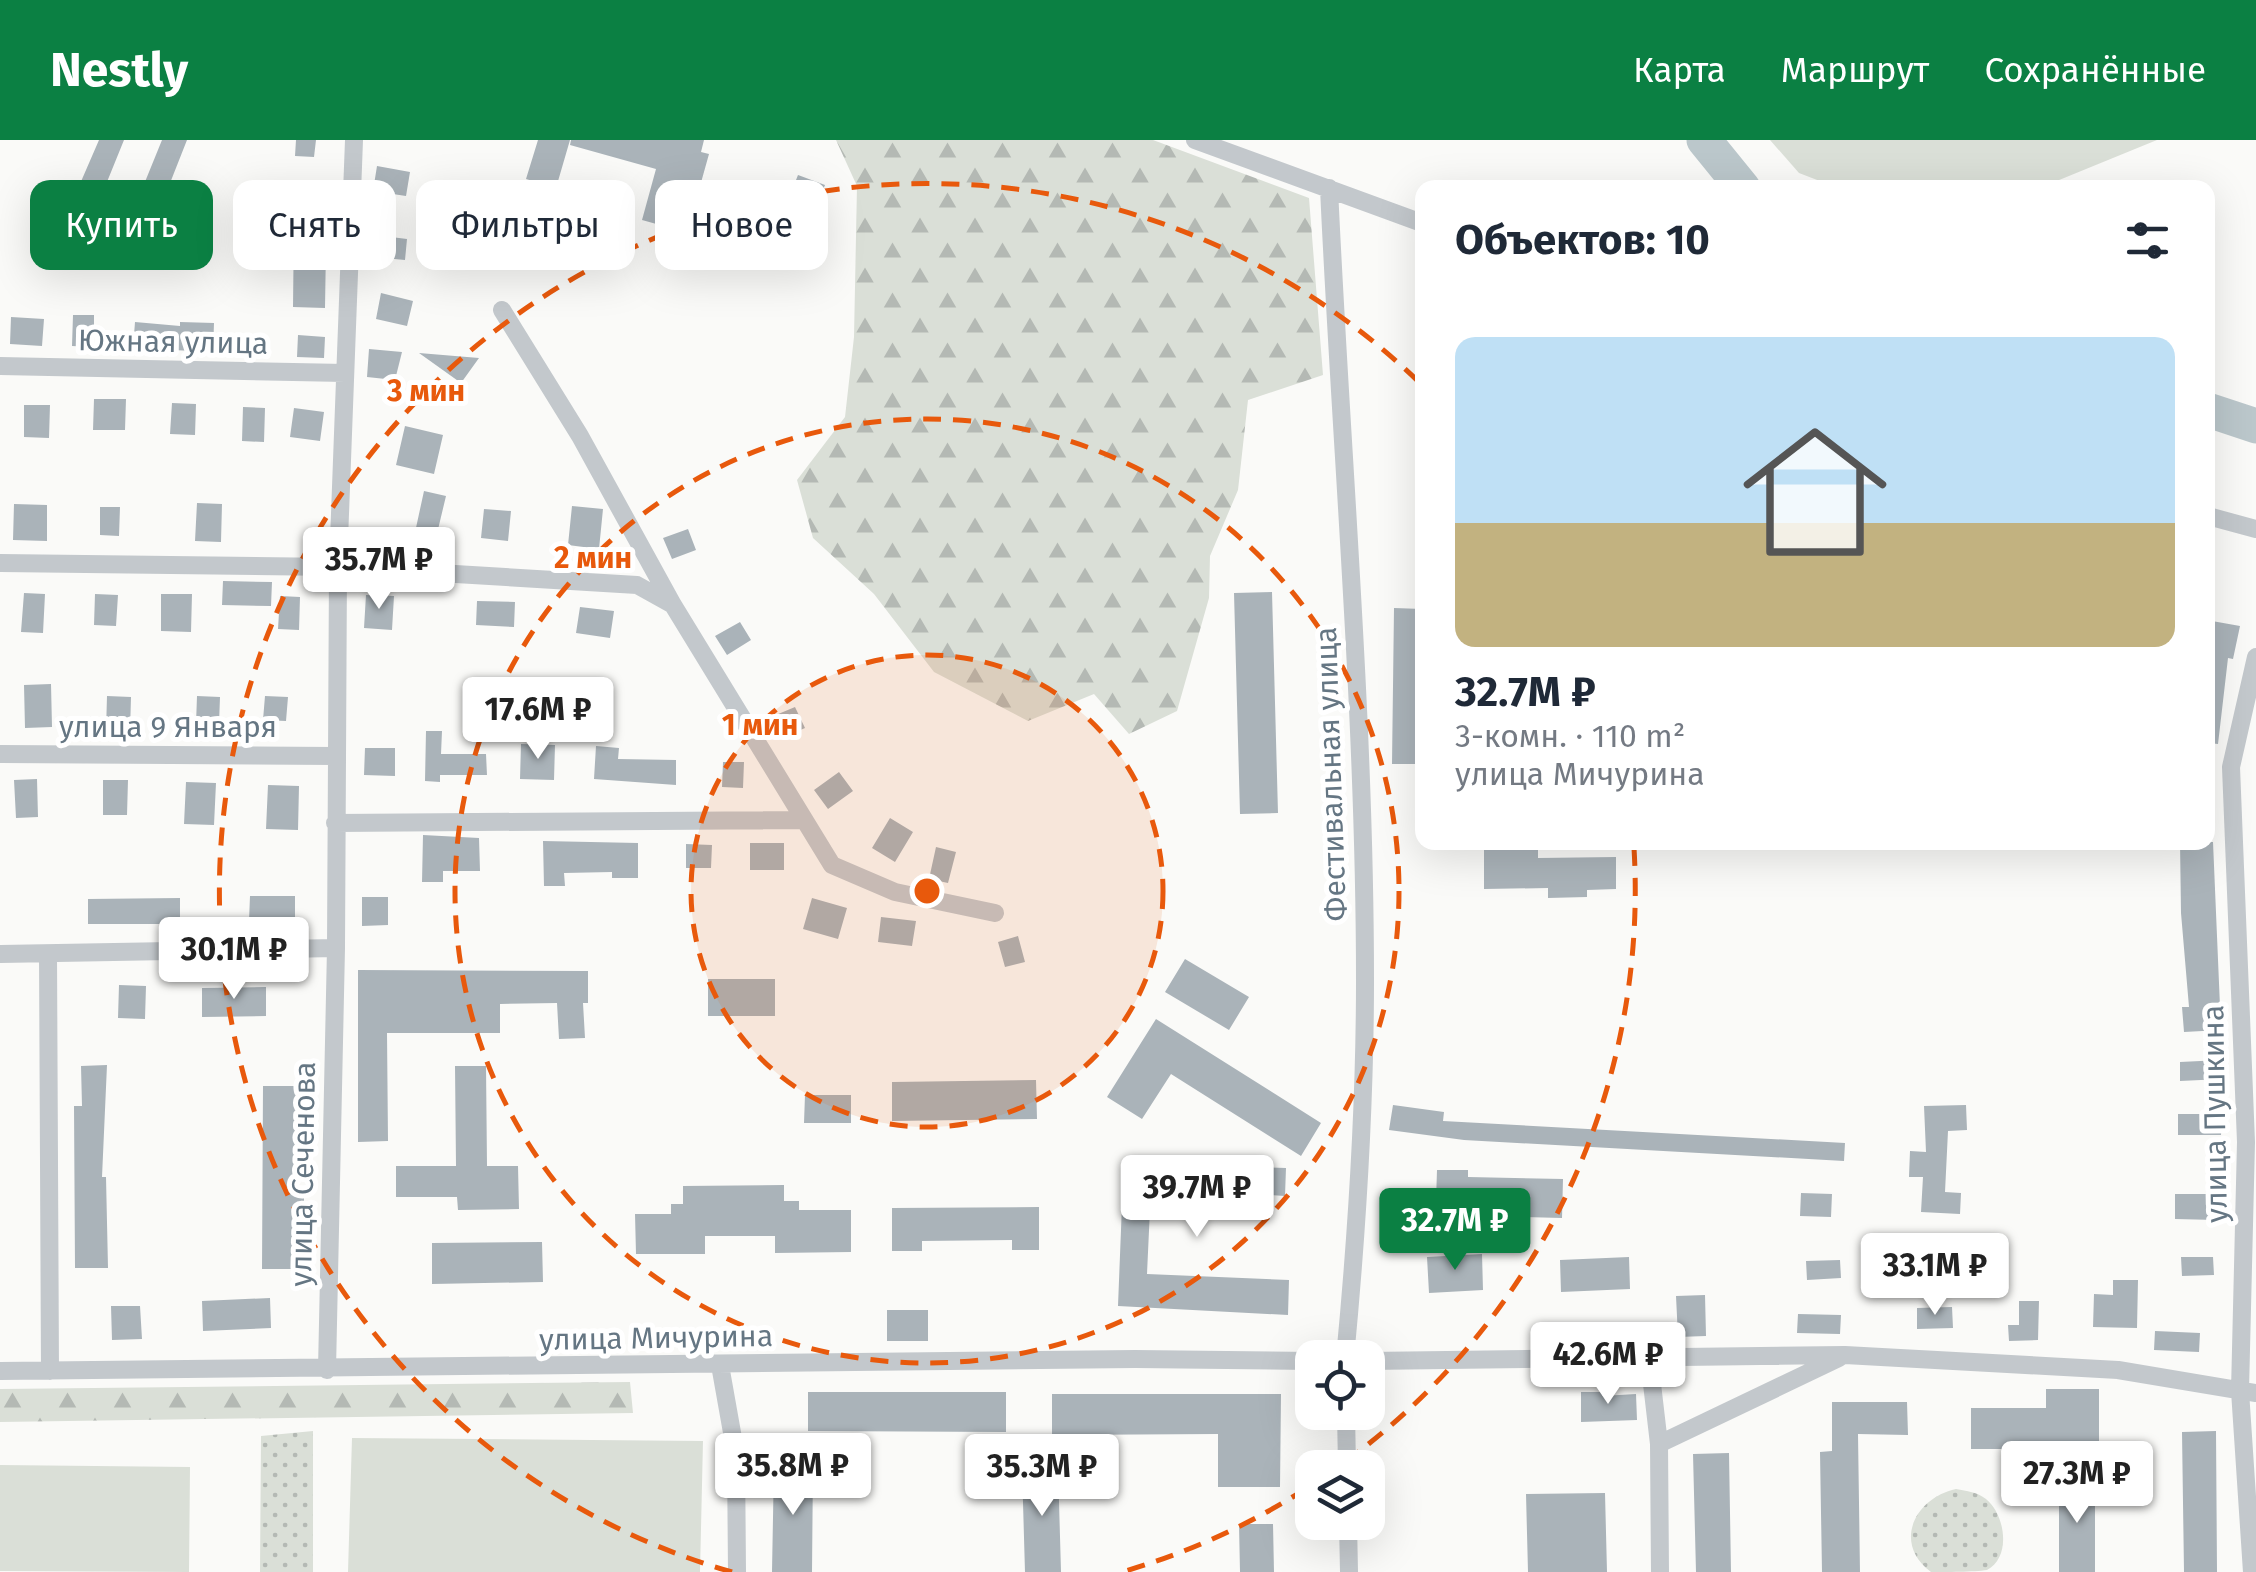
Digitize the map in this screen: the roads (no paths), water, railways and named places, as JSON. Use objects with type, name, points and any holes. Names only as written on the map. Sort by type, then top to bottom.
[{"type":"street","name":"улица Сеченова","points":[[327,1370],[336,948],[338,567],[354,140]]},
{"type":"street","points":[[1195,140],[1415,220]]},
{"type":"street","name":"Фестивальная улица","points":[[1329,188],[1354,632],[1365,980],[1356,1243],[1347,1340]]},
{"type":"street","points":[[502,310],[832,865],[895,892],[995,913]]},
{"type":"street","name":"Южная улица","points":[[0,366],[346,374]]},
{"type":"street","points":[[2215,518],[2256,529]]},
{"type":"street","points":[[0,564],[338,567],[637,585],[674,604]]},
{"type":"street","name":"улица Пушкина","points":[[2252,1572],[2246,1142],[2232,767],[2256,657]]},
{"type":"street","name":"улица 9 Января","points":[[0,754],[336,756]]},
{"type":"street","points":[[335,823],[802,820]]},
{"type":"street","points":[[0,954],[336,948]]},
{"type":"street","points":[[48,954],[50,1370]]},
{"type":"street","points":[[1385,1361],[1845,1355],[2118,1370],[2248,1392]]},
{"type":"street","points":[[1659,1444],[1845,1355]]},
{"type":"street","points":[[1649,1358],[1659,1444],[1660,1572]]},
{"type":"street","name":"улица Мичурина","points":[[0,1371],[1136,1359],[1295,1361]]},
{"type":"street","points":[[720,1365],[736,1455],[737,1572]]},
{"type":"street","points":[[1348,1540],[1349,1572]]},
{"type":"waterway","points":[[1704,140],[1736,180]]},
{"type":"waterway","points":[[2215,412],[2256,426]]}]
